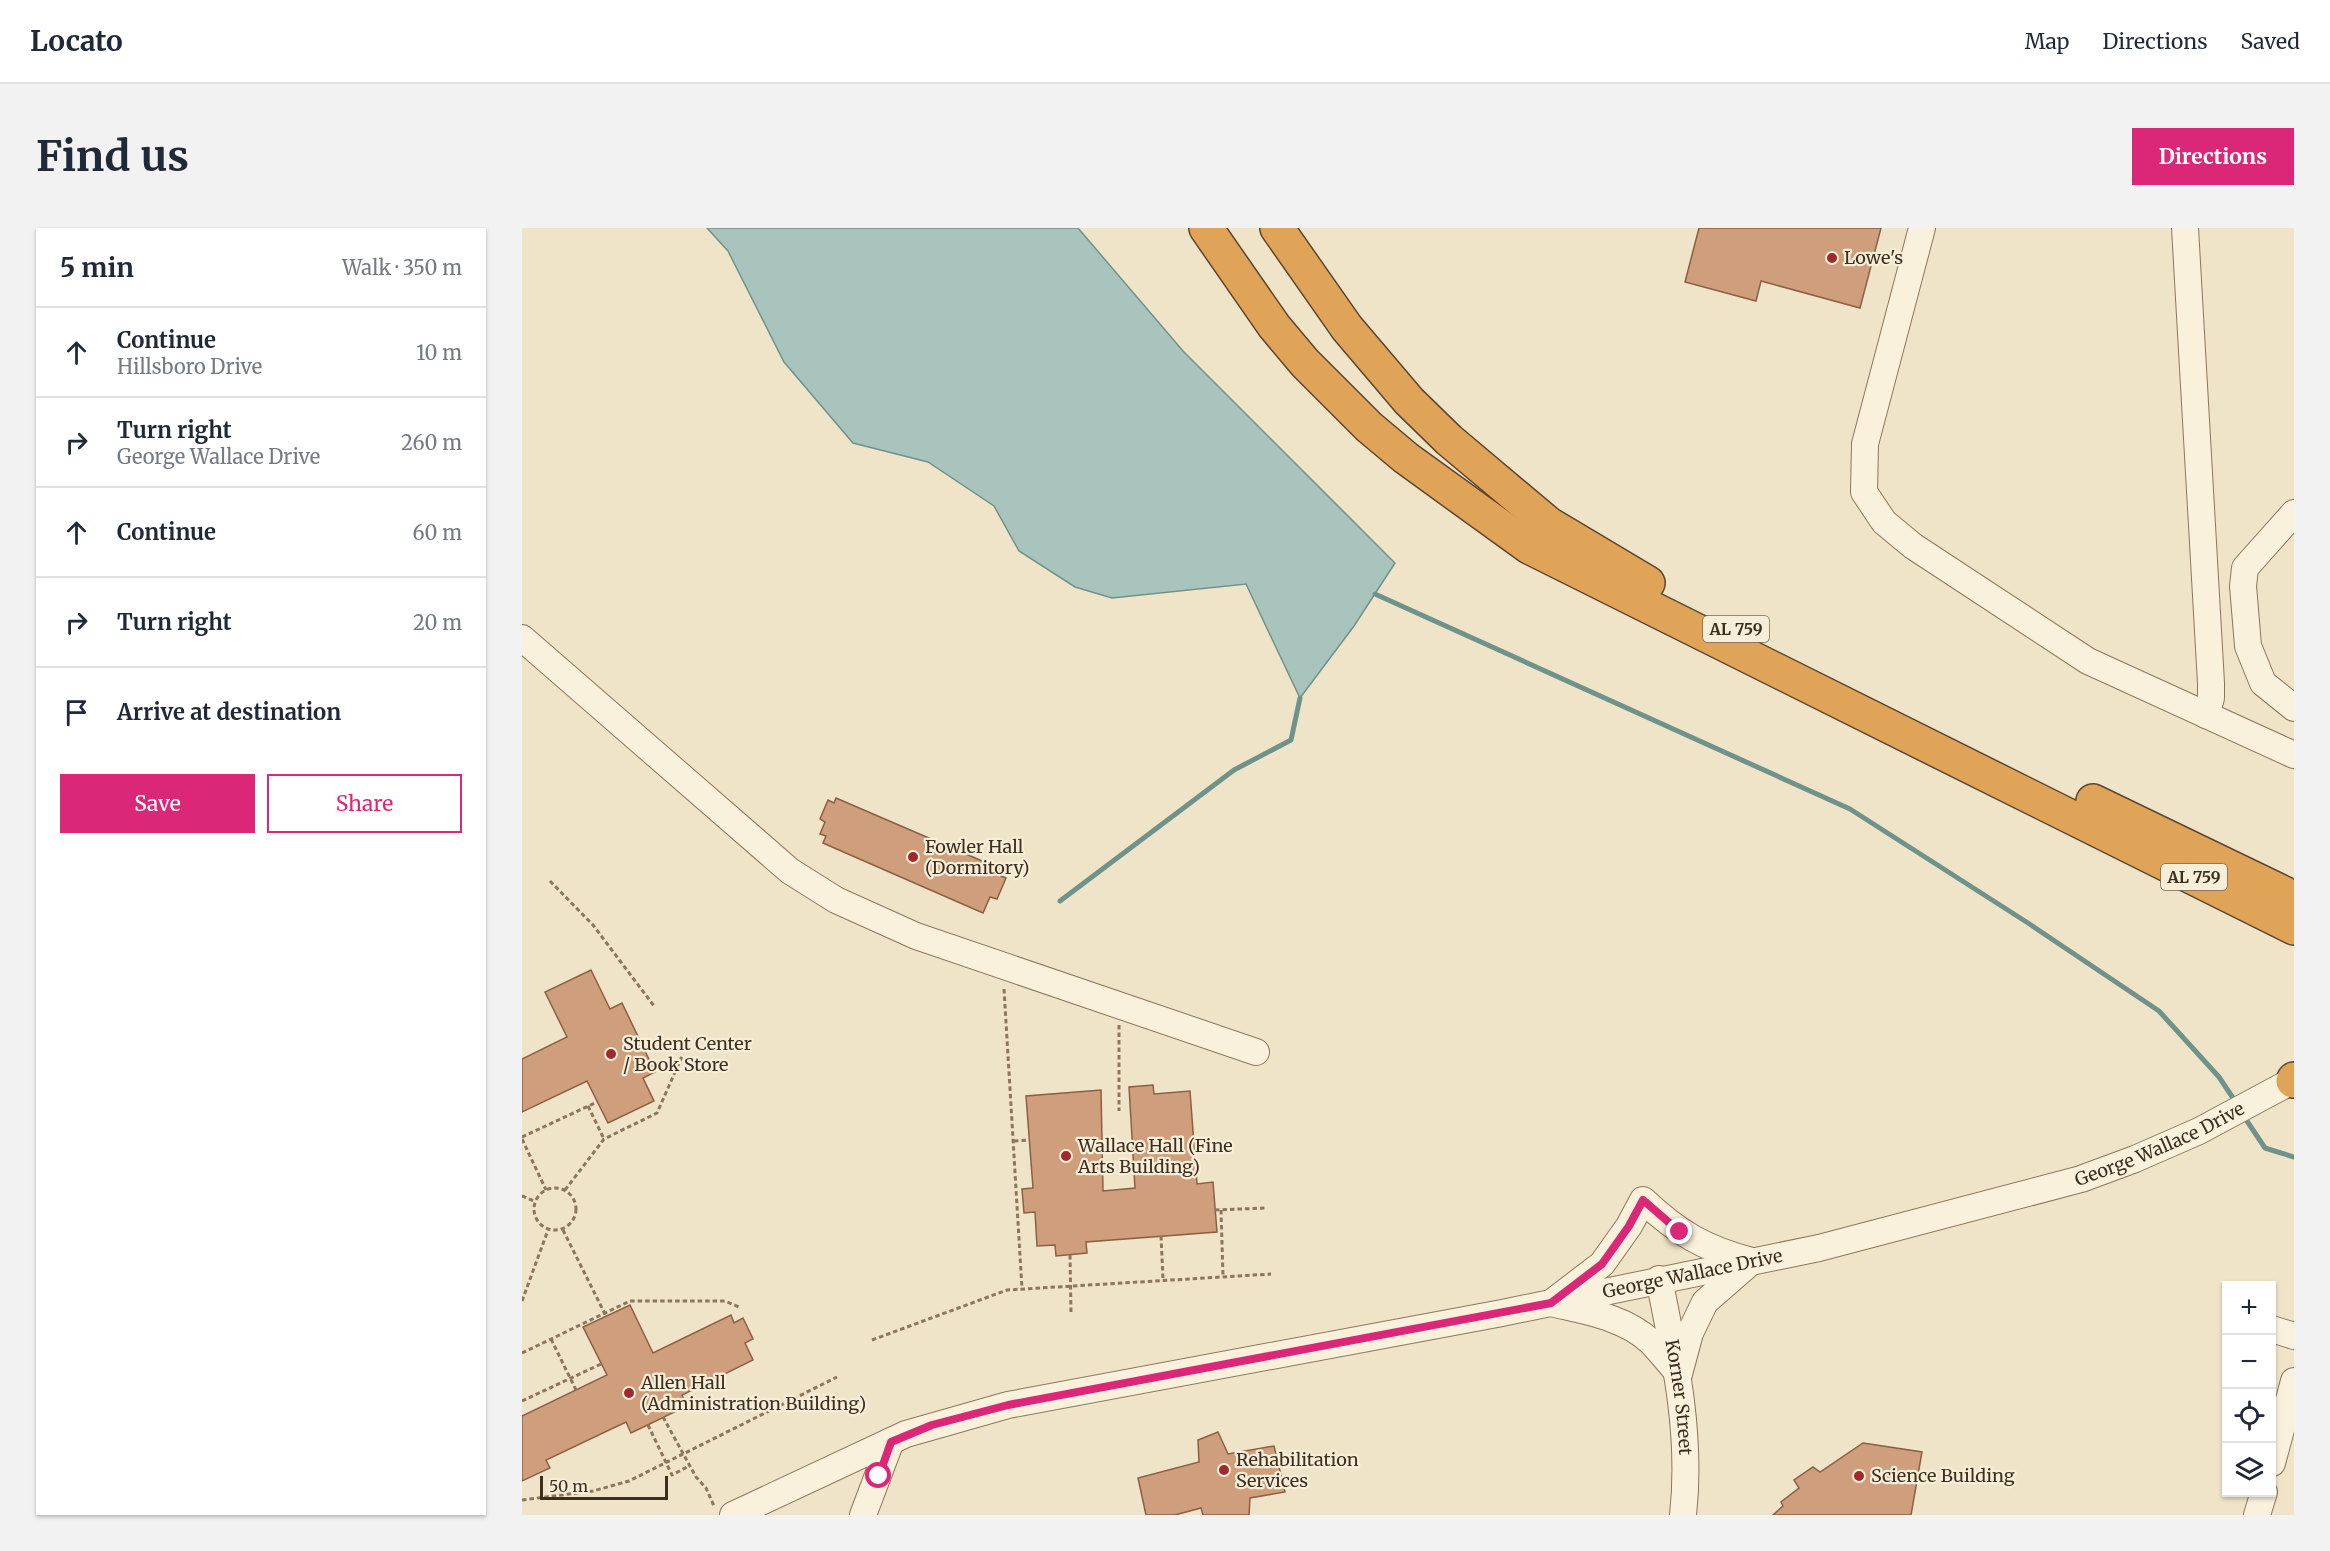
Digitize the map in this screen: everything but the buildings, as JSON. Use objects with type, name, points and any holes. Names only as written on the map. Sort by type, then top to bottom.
[{"type":"highway","name":"AL 759","points":[[1206,228],[1245,288],[1274,326],[1305,363],[1369,427],[1434,480],[1529,547],[2292,920]]},
{"type":"highway","name":"AL 759","points":[[1277,228],[1347,328],[1409,401],[1449,440],[1549,524],[1652,585],[2292,920]]},
{"type":"street","points":[[1922,228],[1865,444],[1864,492],[1884,522],[1913,546],[2088,661],[2294,755]]},
{"type":"street","points":[[2185,228],[2211,683],[2211,698],[2206,715]]},
{"type":"street","points":[[2294,513],[2245,568],[2243,586],[2248,646],[2263,683],[2294,708]]},
{"type":"street","points":[[522,638],[789,872],[836,900],[896,927],[998,964],[1256,1052]]},
{"type":"street","name":"George Wallace Drive","points":[[733,1515],[932,1425],[1008,1405],[1551,1303],[1819,1248],[2081,1179],[2135,1159],[2199,1131],[2294,1080]]},
{"type":"street","points":[[1551,1303],[1602,1264],[1629,1226],[1643,1200],[1668,1223],[1702,1245],[1752,1261]]},
{"type":"street","points":[[1679,1374],[1690,1333],[1705,1302],[1752,1261]]},
{"type":"street","name":"Korner Street","points":[[1659,1279],[1679,1374],[1687,1476],[1683,1515]]},
{"type":"street","points":[[1551,1303],[1594,1313],[1635,1330],[1650,1341],[1679,1374]]},
{"type":"street","points":[[2276,1331],[2294,1336]]},
{"type":"street","points":[[2276,1445],[2294,1381]]},
{"type":"street","points":[[863,1515],[891,1442]]},
{"type":"street","points":[[2258,1515],[2263,1497]]},
{"type":"path","points":[[550,881],[593,925],[654,1006]]},
{"type":"path","points":[[998,964],[1006,1000],[1022,1289]]},
{"type":"path","points":[[1119,1006],[1119,1111]]},
{"type":"path","points":[[565,1190],[604,1139],[657,1113],[683,1054]]},
{"type":"path","points":[[546,1190],[522,1138],[597,1102]]},
{"type":"path","points":[[588,1106],[604,1139]]},
{"type":"path","points":[[1014,1141],[1029,1140]]},
{"type":"path","points":[[553,1187],[565,1190],[574,1198],[577,1211],[573,1222],[562,1230],[548,1230],[538,1223],[533,1213],[534,1202],[546,1190],[553,1187]]},
{"type":"path","points":[[522,1196],[534,1202]]},
{"type":"path","points":[[1215,1210],[1266,1208]]},
{"type":"path","points":[[1221,1210],[1222,1276]]},
{"type":"path","points":[[522,1301],[548,1230]]},
{"type":"path","points":[[562,1230],[606,1315]]},
{"type":"path","points":[[1161,1236],[1163,1280]]},
{"type":"path","points":[[1070,1255],[1071,1314]]},
{"type":"path","points":[[872,1340],[1007,1290],[1271,1274]]},
{"type":"path","points":[[522,1353],[606,1315],[630,1301],[725,1301],[739,1307]]},
{"type":"path","points":[[551,1339],[576,1390]]},
{"type":"path","points":[[522,1401],[601,1364]]},
{"type":"path","points":[[522,1500],[593,1491],[629,1481],[837,1377]]},
{"type":"path","points":[[663,1417],[689,1466],[706,1488],[717,1515]]},
{"type":"path","points":[[648,1425],[672,1475],[689,1466]]},
{"type":"water","points":[[707,228],[1078,228],[1183,351],[1395,563],[1354,626],[1300,698],[1246,584],[1112,598],[1075,587],[1019,551],[994,506],[928,462],[853,443],[784,362],[728,251]]},
{"type":"waterway","points":[[1375,594],[1850,809],[2028,923],[2159,1011],[2219,1077],[2237,1104]]},
{"type":"waterway","points":[[1060,901],[1234,770],[1291,740],[1300,698]]},
{"type":"waterway","points":[[2243,1115],[2265,1148],[2294,1157]]},
{"type":"place","name":"Lowe's","points":[[1832,258]]},
{"type":"place","name":"Fowler Hall (Dormitory)","points":[[913,857]]},
{"type":"place","name":"Student Center / Book Store","points":[[611,1054]]},
{"type":"place","name":"Wallace Hall (Fine Arts Building)","points":[[1066,1156]]},
{"type":"place","name":"Allen Hall (Administration Building)","points":[[629,1393]]},
{"type":"place","name":"Rehabilitation Services","points":[[1224,1470]]},
{"type":"place","name":"Science Building","points":[[1859,1476]]},
{"type":"route","points":[[879,1476],[891,1442],[932,1425],[1008,1405],[1306,1351],[1551,1303],[1602,1264],[1629,1226],[1643,1200],[1680,1232]]}]
